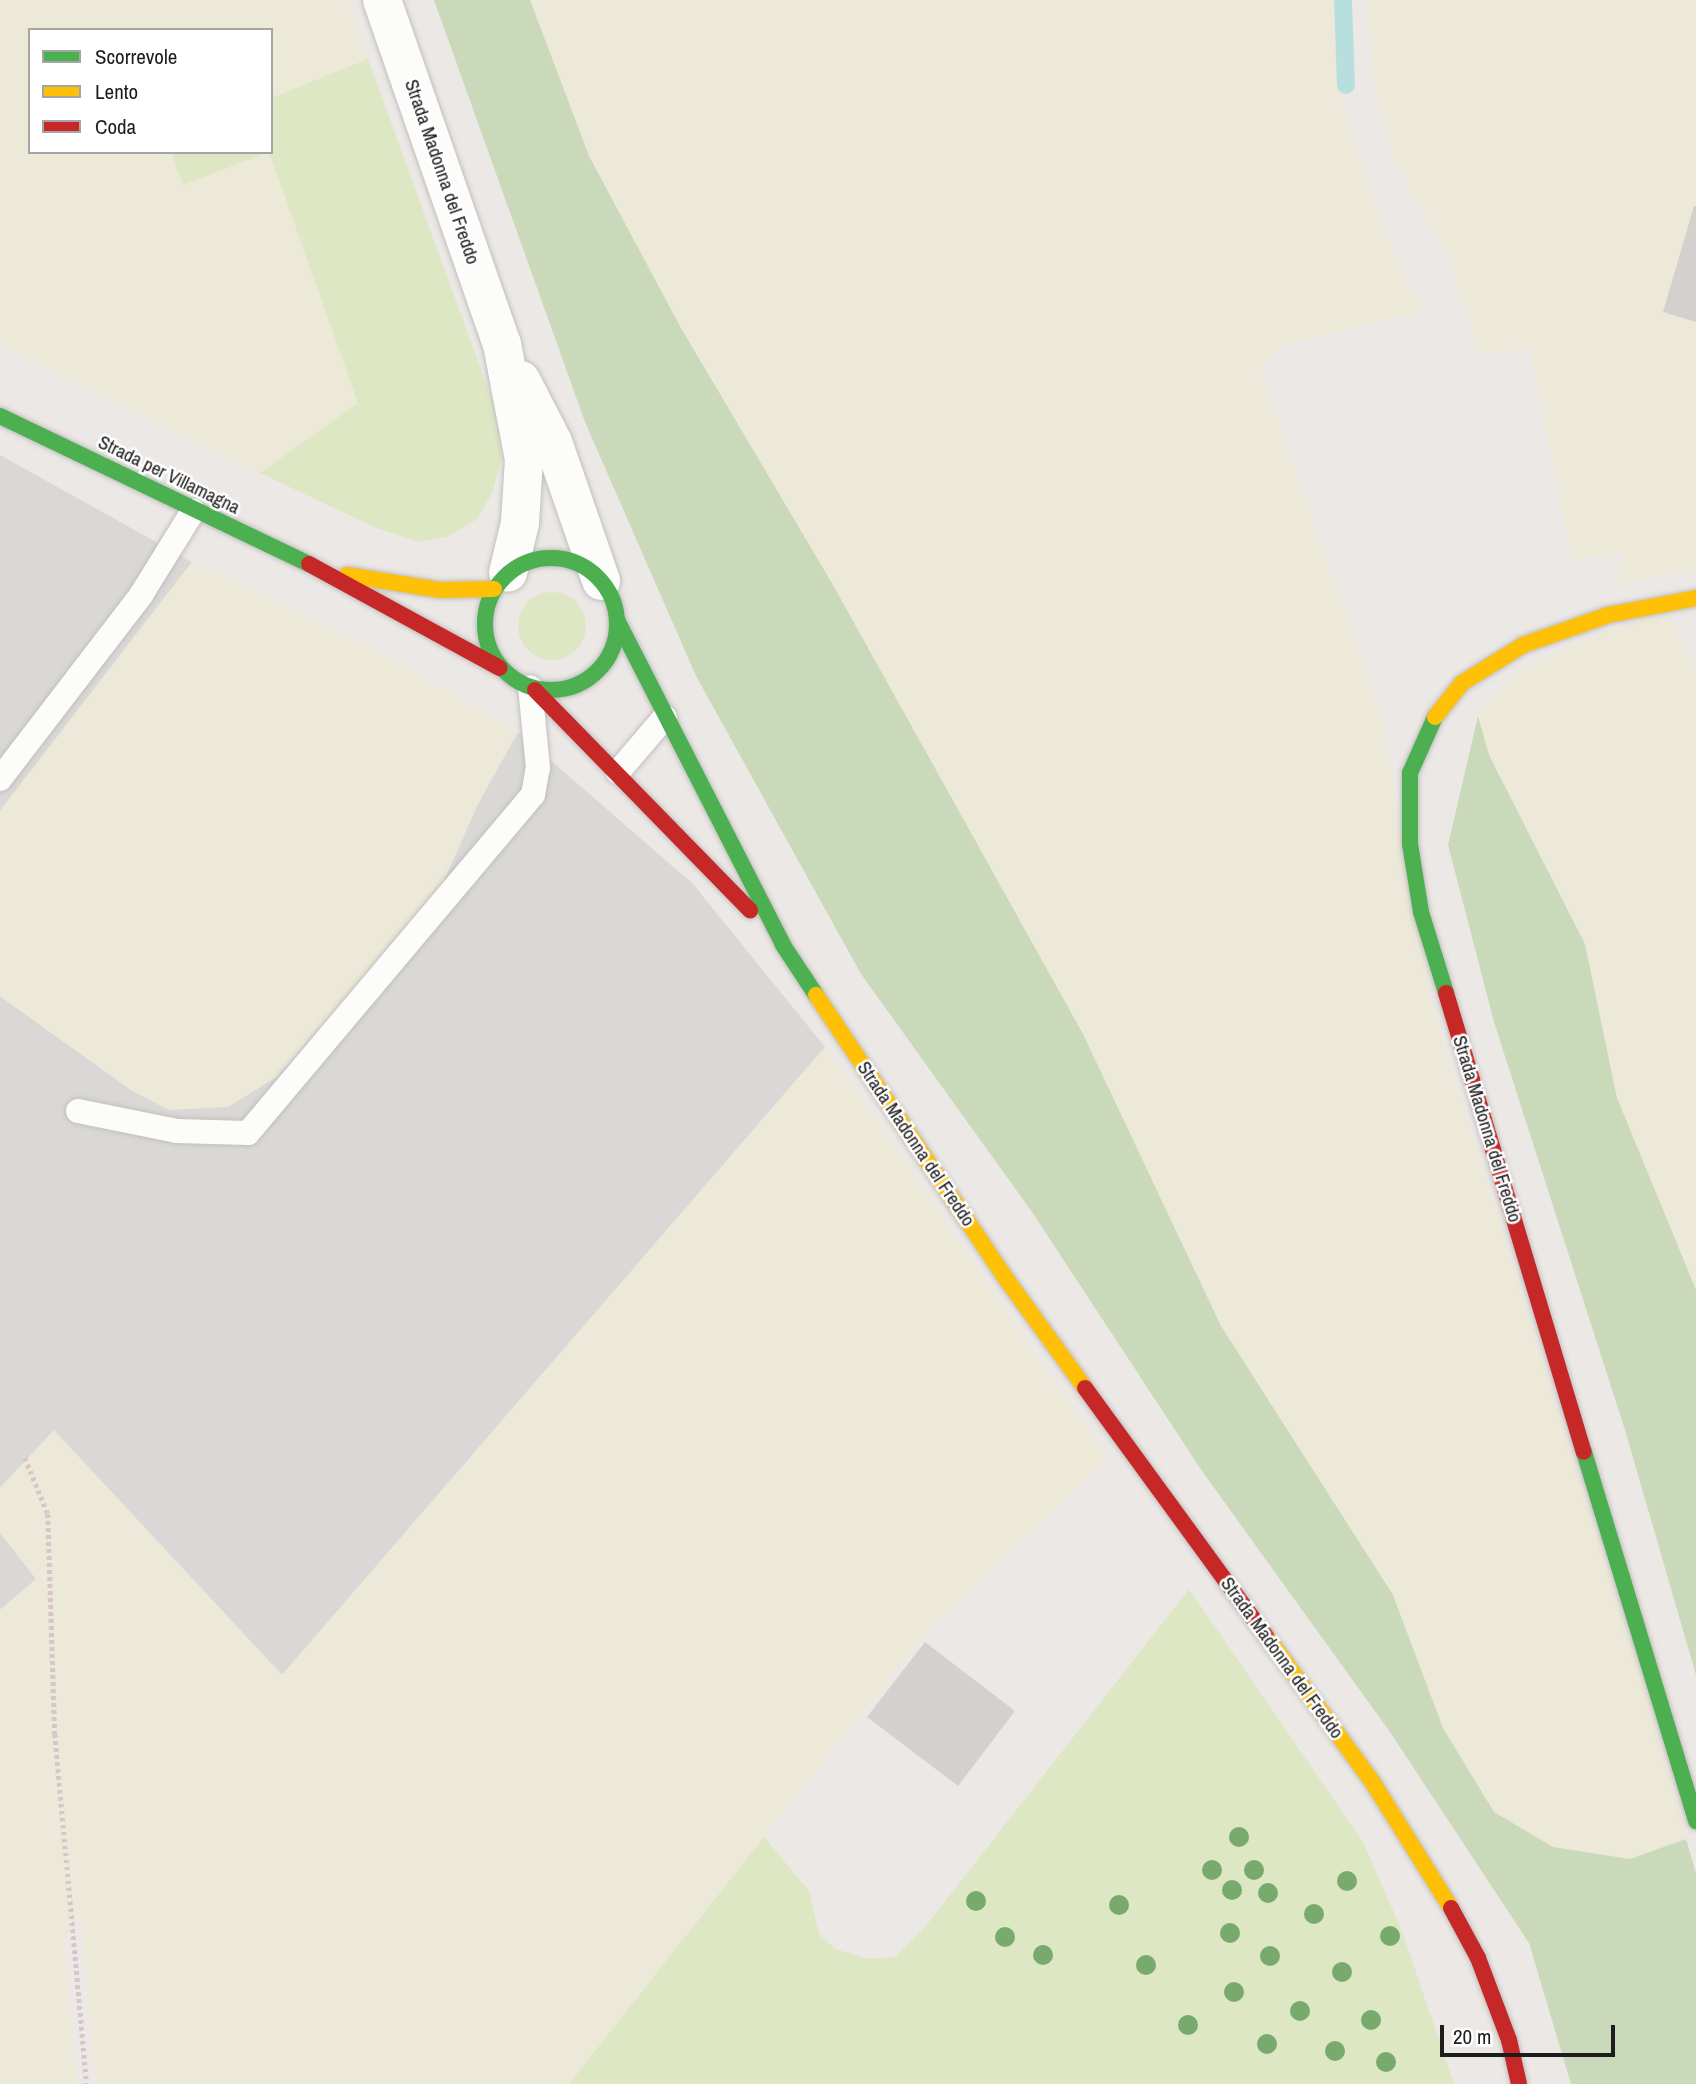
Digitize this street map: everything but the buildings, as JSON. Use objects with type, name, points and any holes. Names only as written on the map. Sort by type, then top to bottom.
[{"type":"main road","name":"Strada per Villamagna","points":[[0,416],[193,511],[321,570],[500,668]]},
{"type":"main road","points":[[545,558],[586,567],[601,581],[613,599],[617,620],[608,660],[594,676],[556,691],[532,688],[500,668],[484,629],[501,581],[545,558]]},
{"type":"main road","name":"Strada per Villamagna","points":[[321,570],[441,590],[501,581]]},
{"type":"main road","name":"Strada Madonna del Freddo","points":[[1696,598],[1608,615],[1523,645],[1462,683],[1427,727],[1410,773],[1410,844],[1421,912],[1696,1821]]},
{"type":"main road","name":"Strada Madonna del Freddo","points":[[617,620],[783,945],[1004,1276],[1373,1783],[1430,1871],[1478,1958],[1509,2040],[1519,2084]]},
{"type":"main road","name":"Strada Madonna del Freddo","points":[[532,688],[618,772],[783,945]]},
{"type":"street","name":"Strada Madonna del Freddo","points":[[382,0],[502,344],[553,442],[601,581]]},
{"type":"street","name":"Strada Madonna del Freddo","points":[[501,581],[520,523],[524,459],[502,344]]},
{"type":"lane","points":[[0,779],[141,595],[193,511]]},
{"type":"lane","points":[[78,1111],[177,1131],[248,1133],[533,795],[538,768],[532,688]]},
{"type":"lane","points":[[618,772],[665,717]]},
{"type":"path","points":[[25,1458],[48,1514],[55,1734],[87,2084]]},
{"type":"shaded area","points":[[0,0],[348,0],[368,59],[273,97],[273,28],[28,28],[28,154],[172,154],[183,185],[270,154],[358,403],[260,473],[0,344]]},
{"type":"shaded area","points":[[530,0],[1334,0],[1338,89],[1377,211],[1405,280],[1423,310],[1280,346],[1260,369],[1382,720],[1432,1007],[1643,1683],[1686,1839],[1630,1859],[1553,1847],[1494,1812],[1443,1728],[1392,1595],[1221,1326],[1083,1034],[833,585],[681,328],[589,156]]},
{"type":"shaded area","points":[[1366,0],[1696,0],[1696,569],[1614,584],[1624,552],[1572,560],[1530,349],[1480,353],[1449,259],[1394,160],[1377,98]]},
{"type":"shaded area","points":[[0,455],[192,562],[0,811]]},
{"type":"shaded area","points":[[192,562],[374,650],[518,732],[479,802],[439,892],[277,1077],[228,1107],[169,1110],[134,1092],[0,996],[0,811]]},
{"type":"shaded area","points":[[1669,612],[1696,675],[1696,1290],[1617,1098],[1585,944],[1489,755],[1478,716],[1518,671],[1603,632]]},
{"type":"shaded area","points":[[518,732],[693,884],[825,1047],[282,1675],[54,1431],[0,1488],[0,996],[134,1092],[479,802]]},
{"type":"shaded area","points":[[825,1047],[1108,1460],[927,1630],[569,2084],[96,2084],[81,1909],[64,1940],[76,2084],[0,2084],[0,1610],[36,1579],[0,1533],[0,1488],[54,1430],[282,1675]]},
{"type":"shaded area","points":[[0,1533],[37,1579],[0,1610]]},
{"type":"green space","points":[[434,0],[530,0],[589,156],[681,328],[833,585],[1083,1034],[1221,1326],[1393,1595],[1443,1728],[1494,1812],[1553,1847],[1630,1859],[1686,1839],[1696,1873],[1696,2084],[1571,2084],[1529,1943],[1390,1732],[1202,1471],[1032,1212],[861,974],[696,676],[585,422]]},
{"type":"green space","points":[[368,59],[495,408],[502,458],[492,493],[477,519],[449,536],[419,542],[376,528],[260,473],[358,403],[270,154],[273,154],[273,97]]},
{"type":"green space","points":[[172,154],[263,154],[183,185]]},
{"type":"green space","points":[[552,592],[565,595],[576,602],[583,613],[586,626],[583,639],[576,650],[565,657],[552,660],[539,657],[528,650],[521,639],[518,626],[521,613],[528,602],[539,595]]},
{"type":"green space","points":[[1478,716],[1489,755],[1585,944],[1617,1098],[1696,1290],[1696,1675],[1625,1430],[1494,1022],[1448,845]]},
{"type":"green space","points":[[1189,1589],[1363,1842],[1402,1931],[1454,2084],[569,2084],[764,1837],[809,1891],[819,1934],[835,1949],[868,1959],[895,1957],[925,1927]]},
{"type":"waterway","points":[[1343,0],[1346,85]]},
{"type":"traffic: fast","points":[[0,416],[309,564]]},
{"type":"traffic: fast","points":[[551,558],[576,563],[598,577],[612,599],[617,624],[612,649],[598,671],[576,685],[551,690],[526,685],[504,671],[490,649],[485,624],[490,599],[504,577],[526,563],[551,558]]},
{"type":"traffic: fast","points":[[617,620],[783,945],[816,995]]},
{"type":"traffic: fast","points":[[1435,717],[1410,773],[1410,844],[1421,912],[1446,993]]},
{"type":"traffic: fast","points":[[1584,1452],[1696,1821]]},
{"type":"traffic: slow","points":[[347,575],[441,590],[494,589]]},
{"type":"traffic: slow","points":[[1435,717],[1462,683],[1523,645],[1608,615],[1696,598]]},
{"type":"traffic: slow","points":[[816,995],[1004,1276],[1085,1388]]},
{"type":"traffic: slow","points":[[1266,1636],[1373,1783],[1451,1908]]},
{"type":"traffic: jam","points":[[309,564],[500,668]]},
{"type":"traffic: jam","points":[[535,690],[750,910]]},
{"type":"traffic: jam","points":[[1446,993],[1584,1452]]},
{"type":"traffic: jam","points":[[1085,1388],[1266,1636]]},
{"type":"traffic: jam","points":[[1451,1908],[1478,1958],[1509,2040],[1519,2084]]}]
